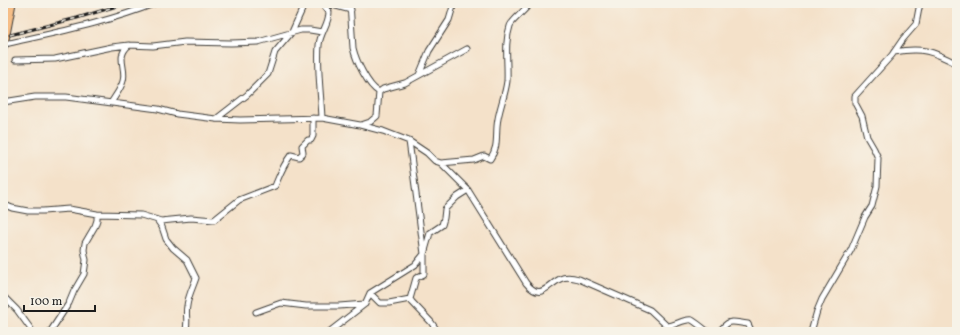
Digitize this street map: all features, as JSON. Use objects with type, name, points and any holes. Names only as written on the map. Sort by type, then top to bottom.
[{"type":"highway","points":[[5,44],[11,3]]},
{"type":"street","points":[[5,44],[62,31],[156,3]]},
{"type":"street","points":[[216,119],[247,95],[268,74],[275,52],[292,32],[305,3]]},
{"type":"street","points":[[322,3],[329,12],[329,16],[322,32],[319,49],[322,118]]},
{"type":"street","points":[[326,3],[351,10]]},
{"type":"street","points":[[350,3],[354,56],[368,81],[379,92]]},
{"type":"street","points":[[419,75],[429,51],[449,20],[454,3]]},
{"type":"street","points":[[3,102],[48,96],[82,98],[216,119],[240,120],[322,118],[383,131],[409,141],[427,153],[435,161],[441,163],[474,160],[484,156],[490,159],[495,152],[497,125],[507,80],[506,53],[509,28],[511,23],[526,9],[530,3]]},
{"type":"street","points":[[811,332],[822,298],[851,250],[865,217],[872,206],[877,186],[878,158],[867,137],[862,116],[855,103],[855,96],[894,52],[900,42],[916,24],[920,3]]},
{"type":"street","points":[[15,60],[55,59],[129,45],[153,46],[185,42],[258,42],[292,32],[310,30],[322,32]]},
{"type":"street","points":[[111,103],[123,80],[124,75],[121,63],[124,51],[129,45]]},
{"type":"street","points":[[360,125],[370,122],[377,116],[379,92],[383,88],[406,84],[467,48]]},
{"type":"street","points":[[894,52],[909,49],[924,50],[944,57],[957,64]]},
{"type":"street","points":[[5,205],[28,211],[69,209],[97,214],[142,215],[157,220],[191,218],[214,220],[239,200],[276,186],[281,170],[286,161],[291,155],[299,157],[303,153],[302,146],[308,140],[311,140],[313,136],[313,118]]},
{"type":"street","points":[[409,141],[424,254],[424,274],[416,278],[410,299]]},
{"type":"street","points":[[441,163],[468,190],[526,283],[535,291],[542,292],[561,278],[568,277],[579,279],[650,310],[666,326],[671,326],[689,320],[693,321],[708,332]]},
{"type":"street","points":[[329,332],[366,304],[370,293],[411,269],[424,254],[430,233],[442,225],[445,209],[457,197],[468,190]]},
{"type":"street","points":[[50,332],[69,303],[84,274],[86,260],[84,250],[85,243],[95,226],[97,214]]},
{"type":"street","points":[[157,220],[162,227],[166,239],[186,260],[196,278],[187,304],[186,312],[188,324],[185,332]]},
{"type":"street","points":[[370,293],[380,303],[410,299]]},
{"type":"street","points":[[3,296],[17,310],[33,332]]},
{"type":"street","points":[[410,299],[438,332]]},
{"type":"street","points":[[256,312],[281,303],[306,306],[366,304]]},
{"type":"street","points":[[719,332],[725,324],[732,322],[748,324],[752,332]]},
{"type":"railway","points":[[10,35],[77,18],[127,3]]}]
